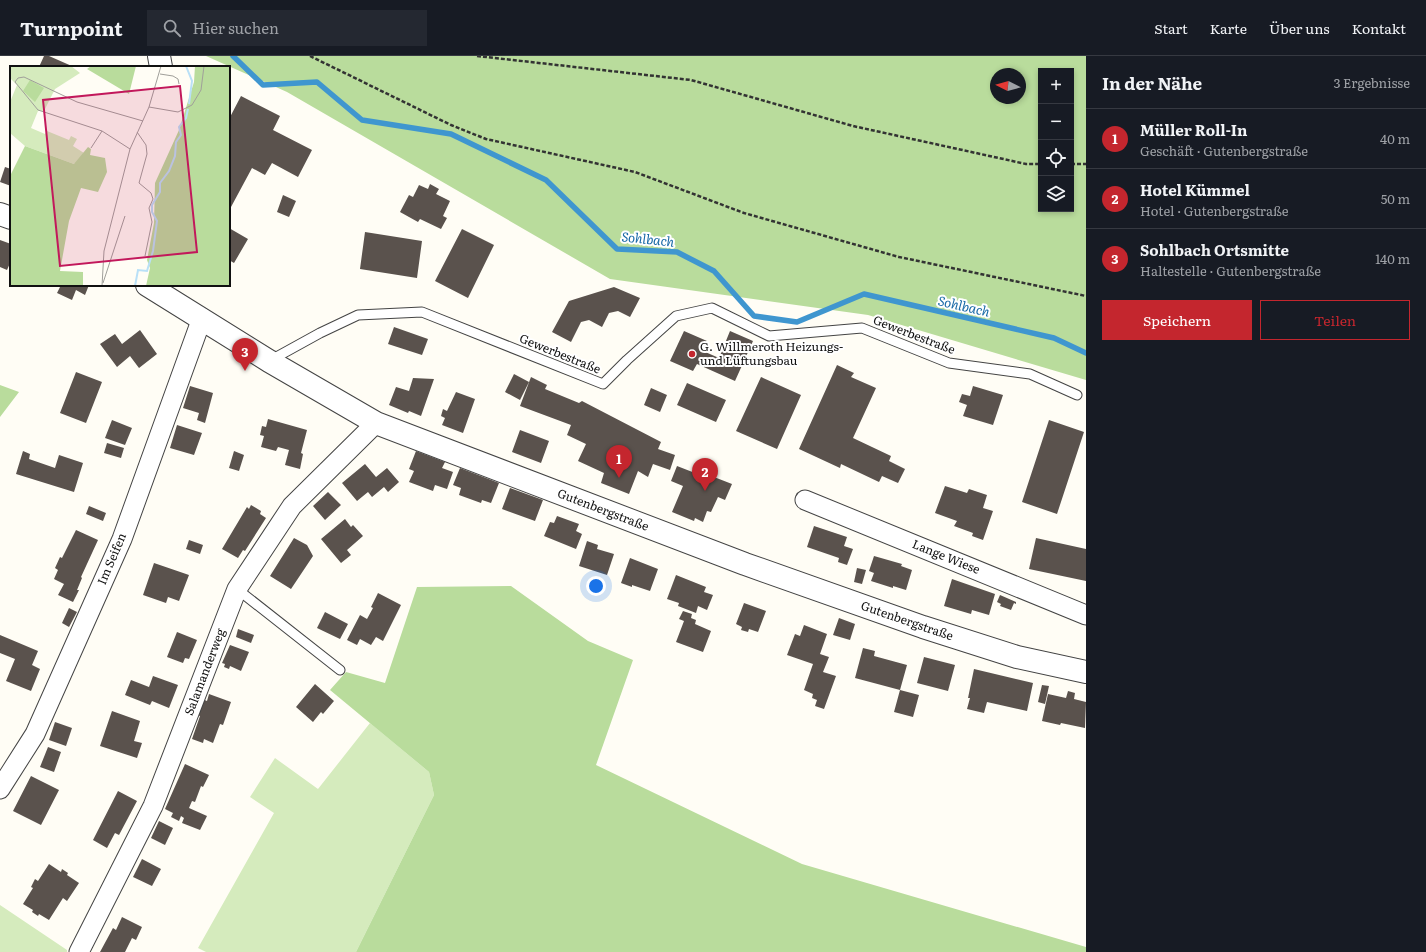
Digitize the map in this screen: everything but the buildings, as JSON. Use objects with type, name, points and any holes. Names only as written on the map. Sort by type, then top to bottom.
[{"type":"street","points":[[159,56],[161,66]]},
{"type":"street","points":[[0,214],[10,218]]},
{"type":"street","name":"Gutenbergstraße","points":[[149,286],[269,361],[376,423],[745,564],[923,627],[1017,657],[1086,672]]},
{"type":"street","name":"Im Seifen","points":[[0,789],[35,734],[122,539],[202,318]]},
{"type":"street","name":"Salamanderweg","points":[[79,952],[153,806],[238,589],[292,506],[376,423]]},
{"type":"street","name":"Lange Wiese","points":[[805,500],[1086,616]]},
{"type":"lane","name":"Gewerbestraße","points":[[269,361],[320,333],[358,315],[422,312],[603,384],[627,360],[676,316],[712,308],[769,336],[862,328],[949,363],[1030,374],[1077,395]]},
{"type":"lane","points":[[238,589],[340,670]]},
{"type":"path","points":[[310,56],[451,125],[486,139],[635,172],[744,213],[899,258],[1086,296]]},
{"type":"path","points":[[477,56],[691,80],[853,126],[1026,164],[1038,164]]},
{"type":"path","points":[[1074,164],[1086,164]]},
{"type":"green space","points":[[206,56],[1086,56],[1086,380],[868,315],[610,279],[287,92]]},
{"type":"green space","points":[[0,385],[19,392],[0,417]]},
{"type":"green space","points":[[511,586],[588,641],[633,660],[596,765],[802,864],[1086,947],[1086,952],[356,952],[434,795],[429,772],[330,690],[346,672],[385,683],[417,587]]},
{"type":"green space","points":[[370,723],[429,772],[434,795],[356,952],[206,952],[198,948],[274,813],[250,797],[275,758],[318,789]]},
{"type":"green space","points":[[0,905],[67,950],[67,952],[0,952]]},
{"type":"waterway","name":"Sohlbach","points":[[233,56],[263,85],[317,82],[362,120],[451,134],[546,180],[617,249],[677,252],[714,271],[754,316],[797,322],[864,294],[1054,338],[1086,353]]},
{"type":"place","name":"G. Willmeroth Heizungs- und Lüftungsbau","points":[[692,354]]},
{"type":"place","name":"Sohlbach Ortsmitte","points":[[245,371]]},
{"type":"place","name":"Müller Roll-In","points":[[619,478]]},
{"type":"place","name":"Hotel Kümmel","points":[[705,491]]}]
